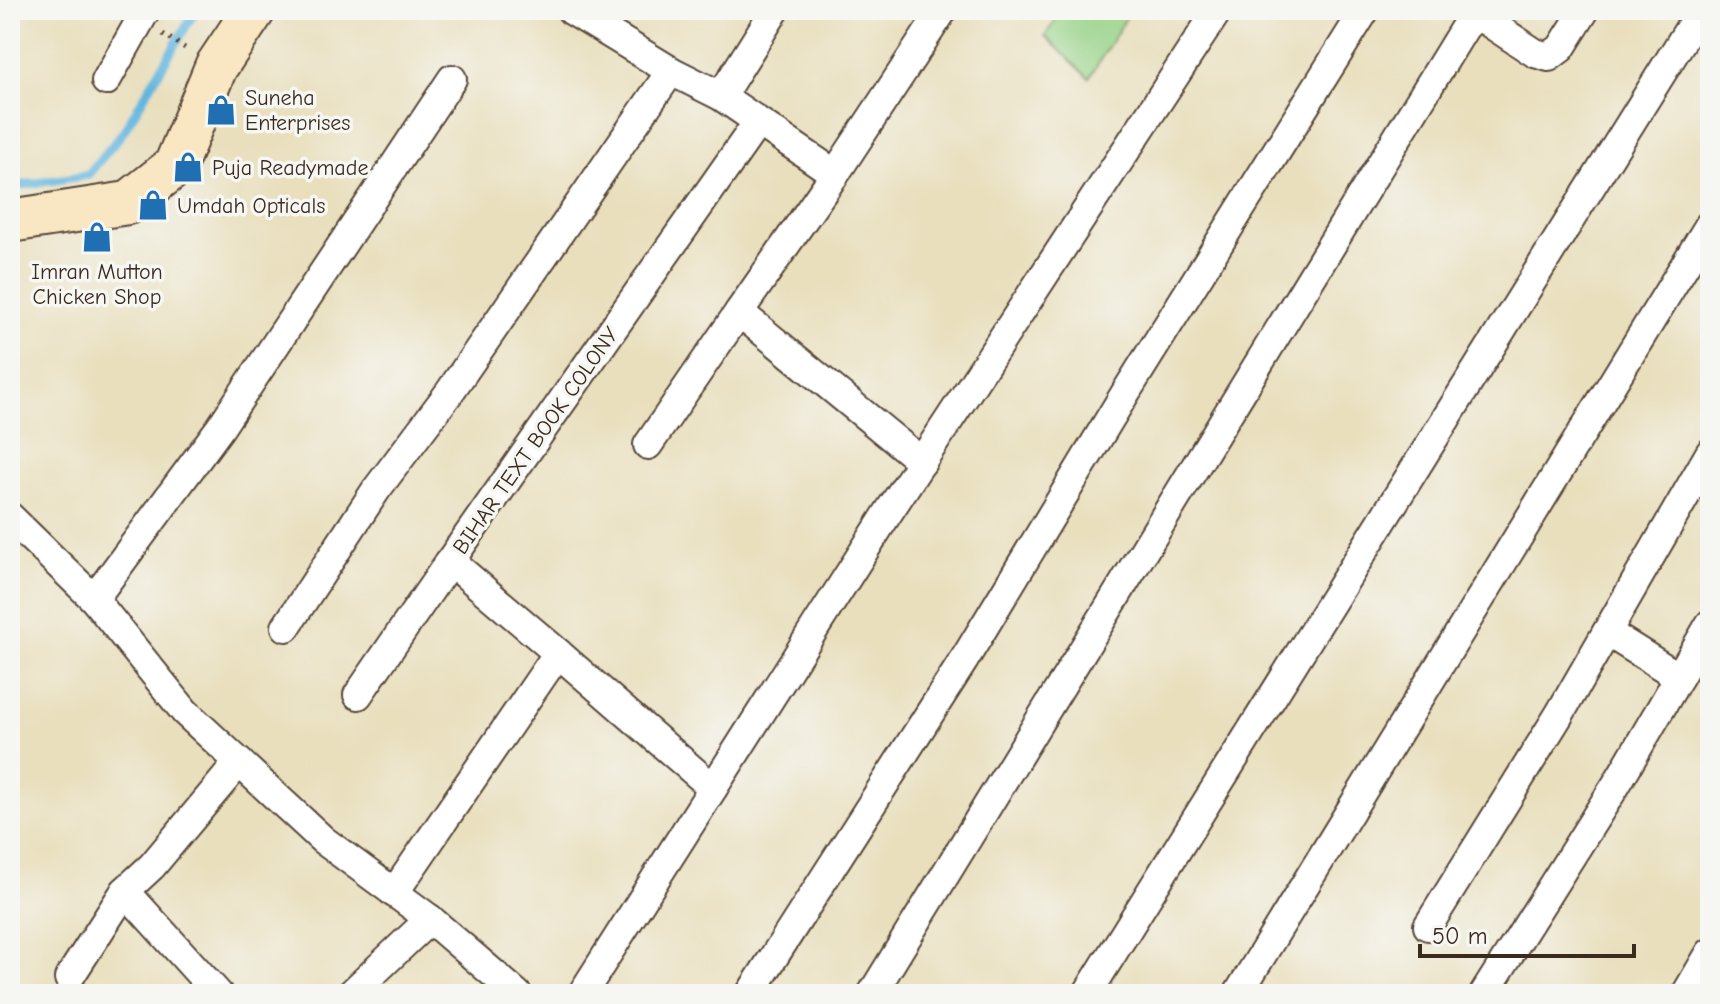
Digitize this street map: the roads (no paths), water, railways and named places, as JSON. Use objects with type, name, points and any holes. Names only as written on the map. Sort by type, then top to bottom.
[{"type":"street","points":[[10,221],[128,203],[175,166],[216,67],[254,10]]},
{"type":"street","points":[[571,10],[671,71],[721,96],[835,174]]},
{"type":"street","points":[[721,96],[775,10]]},
{"type":"street","points":[[648,445],[835,174],[943,10]]},
{"type":"street","points":[[582,994],[922,462],[1218,10]]},
{"type":"street","points":[[750,994],[964,660],[1126,392],[1365,10]]},
{"type":"street","points":[[872,994],[1465,27],[1474,18],[1482,18],[1535,53],[1549,57],[1561,48],[1585,10]]},
{"type":"street","points":[[1087,994],[1701,10]]},
{"type":"street","points":[[106,81],[153,21]]},
{"type":"street","points":[[286,627],[376,490],[449,393],[671,71]]},
{"type":"street","points":[[94,599],[220,428],[452,79]]},
{"type":"street","name":"BIHAR TEXT BOOK COLONY","points":[[713,788],[450,561],[758,122]]},
{"type":"street","points":[[1238,994],[1710,224]]},
{"type":"street","points":[[739,312],[922,462]]},
{"type":"street","points":[[1428,926],[1607,632],[1710,453]]},
{"type":"street","points":[[10,517],[94,599],[185,712],[323,840],[430,919],[517,994]]},
{"type":"street","points":[[358,695],[450,561]]},
{"type":"street","points":[[1484,994],[1616,785],[1710,624]]},
{"type":"street","points":[[1607,632],[1679,677]]},
{"type":"street","points":[[394,893],[558,653]]},
{"type":"street","points":[[69,978],[125,891],[152,866],[239,762]]},
{"type":"street","points":[[125,891],[218,994]]},
{"type":"street","points":[[351,994],[430,919]]},
{"type":"street","points":[[1686,994],[1710,953]]},
{"type":"waterway","points":[[10,187],[88,175],[123,132],[196,10]]},
{"type":"place","name":"Suneha Enterprises","points":[[221,110]]},
{"type":"place","name":"Puja Readymade","points":[[188,167]]},
{"type":"place","name":"Umdah Opticals","points":[[153,205]]},
{"type":"place","name":"Imran Mutton Chicken Shop","points":[[97,237]]}]
